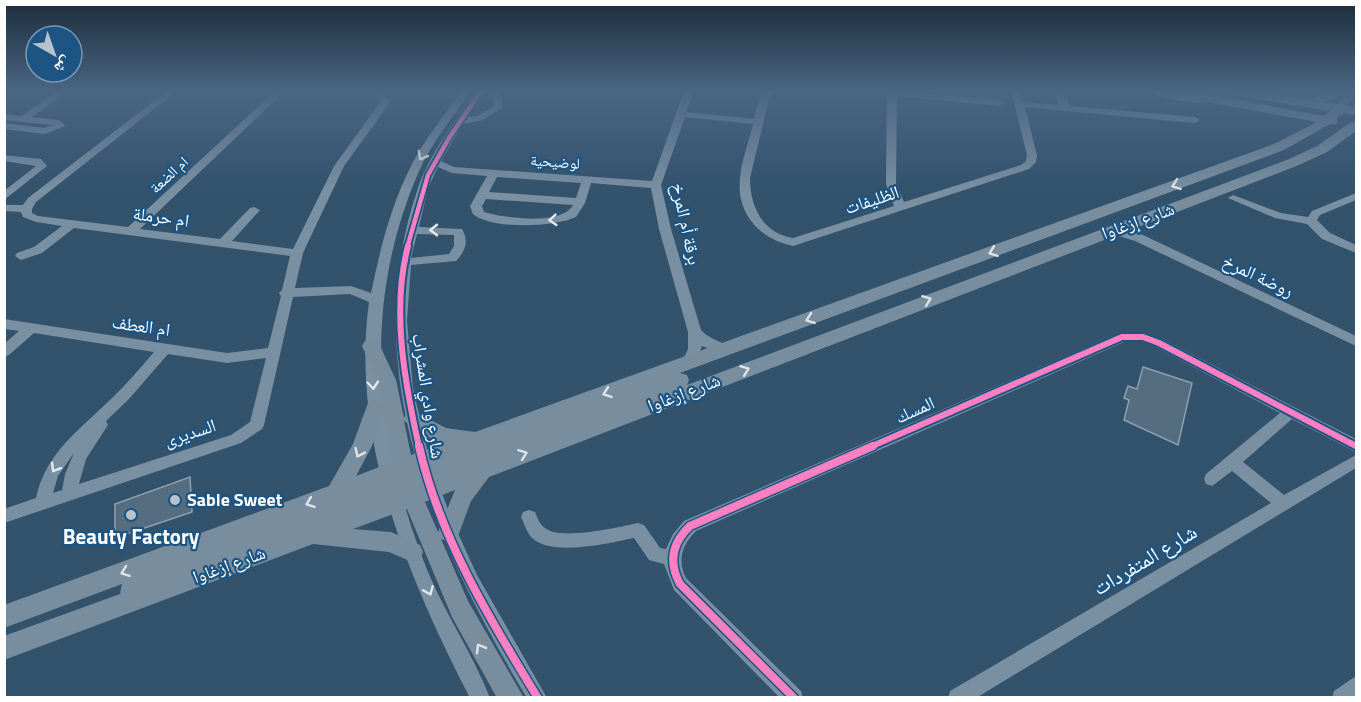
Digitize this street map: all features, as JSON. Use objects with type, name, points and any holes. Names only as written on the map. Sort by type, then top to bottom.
[{"type":"main road","points":[[1297,124],[1308,133]]},
{"type":"main road","name":"شارع إزغاوا","points":[[4,648],[309,536],[409,482],[478,440],[1270,150],[1332,124]]},
{"type":"main road","points":[[1190,202],[1209,184],[1302,147],[1338,124]]},
{"type":"main road","name":"شارع إزغاوا","points":[[4,616],[335,494],[486,468],[1293,162],[1331,143],[1344,124]]},
{"type":"main road","points":[[1331,143],[1356,139]]},
{"type":"main road","points":[[82,620],[132,590],[181,567],[709,369],[786,328]]},
{"type":"main road","points":[[371,346],[387,380],[409,482],[460,609],[511,698]]},
{"type":"main road","points":[[335,494],[362,446],[375,408]]},
{"type":"main road","points":[[414,419],[442,435],[478,440]]},
{"type":"main road","points":[[449,532],[462,498],[486,468]]},
{"type":"main road","points":[[309,536],[391,542],[412,552]]},
{"type":"street","points":[[7,128],[45,131],[60,124]]},
{"type":"street","points":[[4,208],[26,209],[32,200],[131,124]]},
{"type":"street","name":"ام الضعة","points":[[131,231],[246,124]]},
{"type":"street","name":"السديرى","points":[[4,516],[236,439],[251,430],[260,418],[285,293],[297,253],[339,166],[370,124]]},
{"type":"street","name":"شارع وادي المشراب","points":[[442,124],[415,169],[397,212],[379,273],[371,346],[375,408],[409,482],[449,532],[496,630],[538,698]]},
{"type":"street","name":"شارع وادي المشراب","points":[[459,124],[428,176],[411,230],[405,262],[402,346],[414,419],[409,482],[412,552],[448,635],[481,698]]},
{"type":"street","name":"برقة أم المرخ","points":[[677,124],[656,185],[665,229],[695,332],[694,349],[688,363]]},
{"type":"street","name":"الظليفات","points":[[758,124],[744,184],[754,217],[770,235],[785,242],[801,241],[1028,165],[1032,155],[1024,124]]},
{"type":"street","points":[[892,124],[891,184],[901,208]]},
{"type":"street","points":[[4,158],[37,161],[42,166],[4,197]]},
{"type":"street","name":"لوضيحية","points":[[435,162],[452,170]]},
{"type":"street","name":"لوضيحية","points":[[428,176],[452,170],[656,185]]},
{"type":"street","points":[[494,173],[476,208],[482,215],[550,222],[572,215],[587,180]]},
{"type":"street","points":[[482,195],[579,202]]},
{"type":"street","points":[[1311,221],[1316,213],[1356,196]]},
{"type":"street","points":[[1233,198],[1279,216],[1311,221],[1326,236],[1356,249]]},
{"type":"street","name":"ام حرملة","points":[[26,209],[27,215],[33,218],[297,253]]},
{"type":"street","points":[[223,243],[254,210]]},
{"type":"street","points":[[1135,222],[1137,231],[1146,242]]},
{"type":"street","points":[[21,256],[38,250],[73,223]]},
{"type":"street","points":[[405,262],[452,258],[458,253],[461,239],[458,232],[451,230],[411,230]]},
{"type":"street","name":"روضة المرخ","points":[[1113,230],[1146,242],[1356,341]]},
{"type":"street","points":[[351,290],[379,273]]},
{"type":"street","points":[[285,293],[351,290],[375,299]]},
{"type":"street","name":"ام العطف","points":[[4,324],[227,358],[272,352]]},
{"type":"street","points":[[4,352],[31,328]]},
{"type":"street","points":[[695,332],[704,342],[725,350]]},
{"type":"street","name":"المسك","points":[[672,557],[677,540],[698,522],[1122,337],[1143,337],[1158,343],[1356,446]]},
{"type":"street","points":[[43,503],[51,475],[64,454],[109,410],[165,348]]},
{"type":"street","points":[[70,494],[71,477],[77,460],[109,410]]},
{"type":"street","points":[[1212,479],[1291,412]]},
{"type":"street","name":"شارع المتفردات","points":[[957,698],[1356,461]]},
{"type":"street","points":[[1232,462],[1283,504]]},
{"type":"street","points":[[529,517],[538,533],[549,538],[587,541],[638,530],[655,555],[672,557],[675,576],[680,584],[794,698]]},
{"type":"street","points":[[1341,698],[1356,686]]},
{"type":"building","points":[[1143,367],[1192,383],[1178,445],[1124,420],[1129,400],[1124,398],[1128,386],[1137,389]]},
{"type":"building","points":[[190,477],[192,512],[115,538],[115,504]]},
{"type":"cycle path","points":[[459,124],[428,175],[406,254],[401,321],[406,388],[421,454],[443,518],[471,581],[503,641],[538,698]]},
{"type":"cycle path","points":[[794,698],[680,584],[673,568],[673,553],[679,539],[690,526],[1122,337],[1143,337],[1159,343],[1356,446]]},
{"type":"place","name":"Sable Sweet","points":[[175,500]]},
{"type":"place","name":"Beauty Factory","points":[[131,515]]}]
